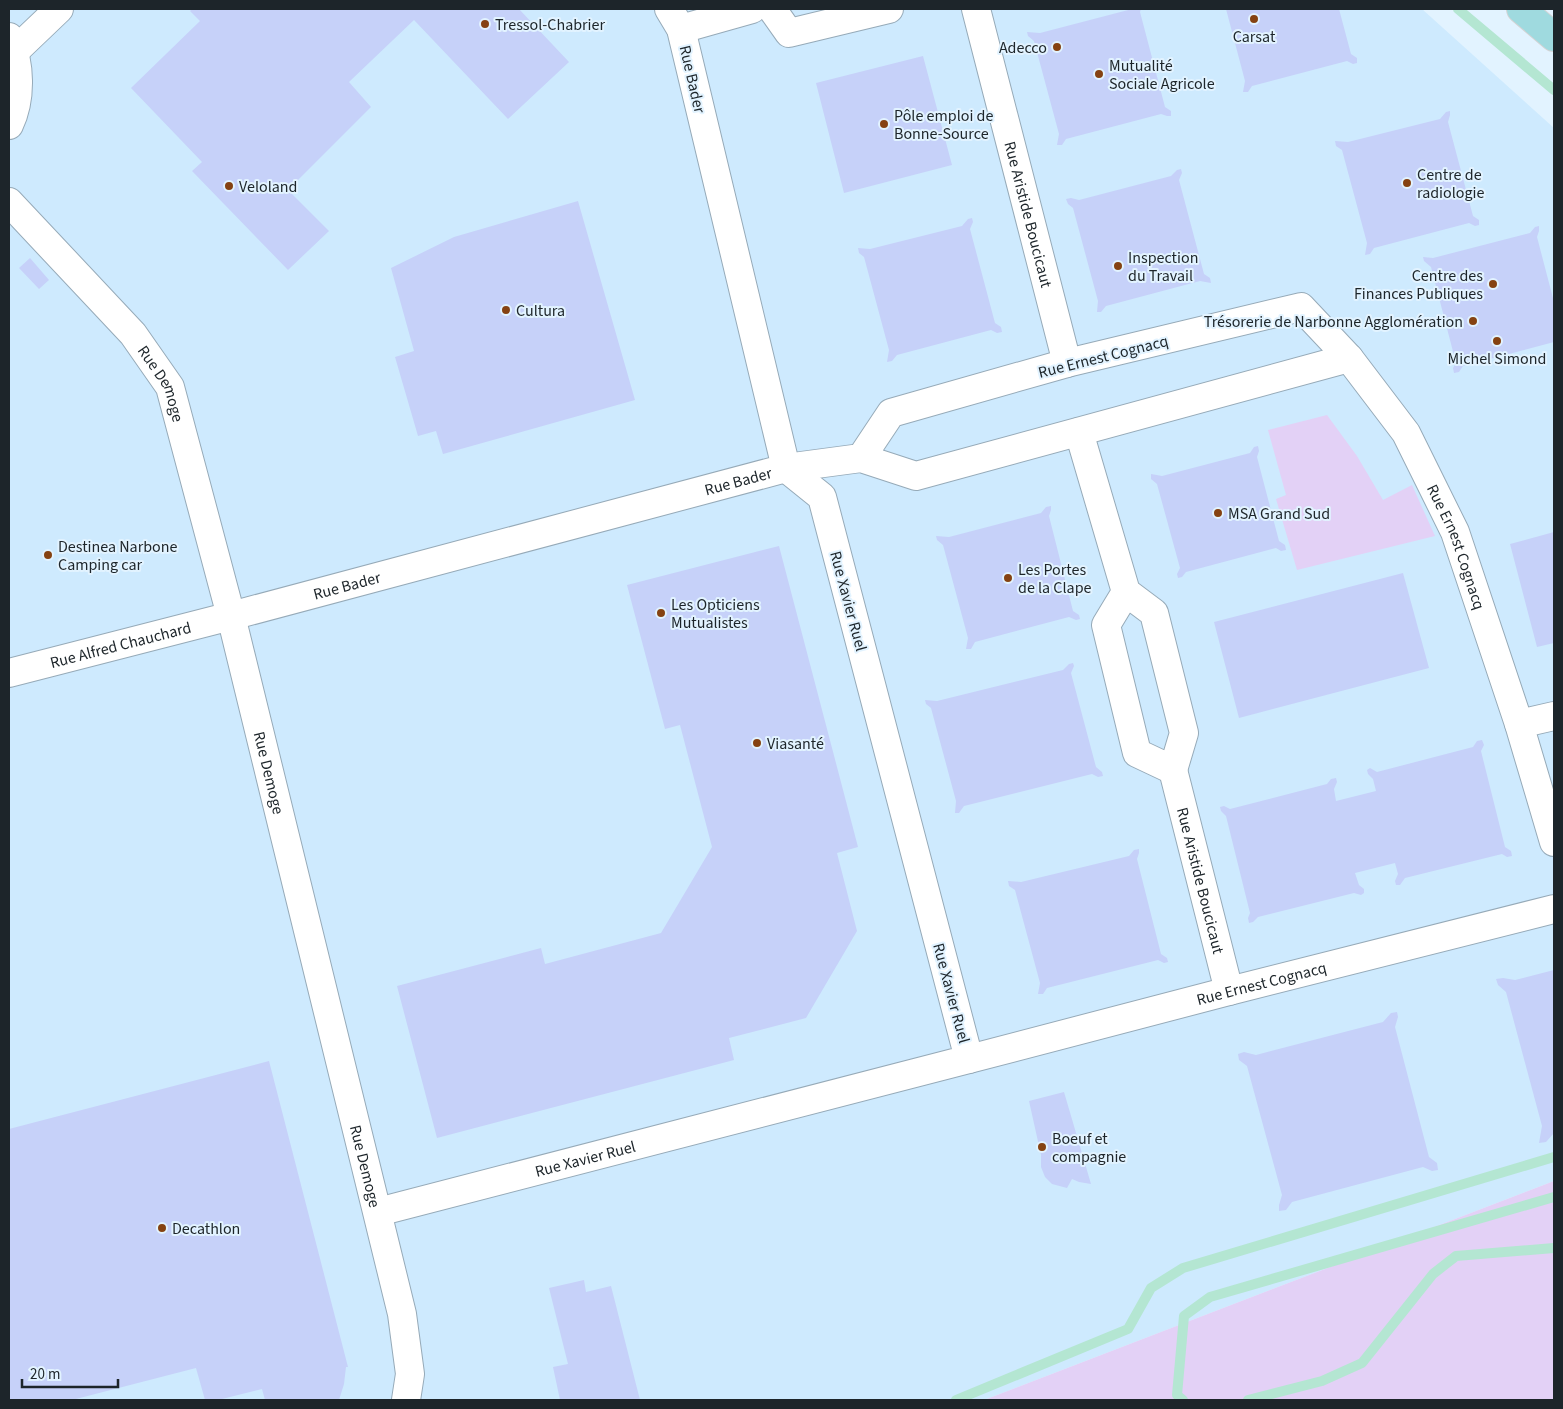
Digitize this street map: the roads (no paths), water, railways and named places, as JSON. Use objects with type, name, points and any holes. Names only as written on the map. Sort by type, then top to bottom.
[{"type":"main road","points":[[1521,9],[1554,37]]},
{"type":"street","points":[[9,125],[13,116],[18,84],[12,44],[59,9]]},
{"type":"street","points":[[675,19],[752,9]]},
{"type":"street","points":[[772,9],[789,33],[889,9]]},
{"type":"street","name":"Rue Aristide Boucicaut","points":[[976,9],[1067,363]]},
{"type":"street","name":"Rue Bader","points":[[231,616],[786,468],[675,19]]},
{"type":"street","name":"Rue Demoge","points":[[9,202],[133,334],[170,387],[231,616],[402,1314],[410,1374],[406,1400]]},
{"type":"street","name":"Rue Ernest Cognacq","points":[[860,458],[890,413],[1067,363],[1301,307],[1349,358],[1406,433],[1455,532],[1519,724],[1554,842]]},
{"type":"street","points":[[786,468],[860,458],[916,476],[1349,358]]},
{"type":"street","points":[[1079,432],[1126,592],[1154,614],[1184,733],[1173,770],[1137,753],[1106,625],[1126,592]]},
{"type":"street","name":"Rue Xavier Ruel","points":[[378,1212],[969,1059],[822,497],[786,468]]},
{"type":"street","name":"Rue Alfred Chauchard","points":[[9,673],[231,616]]},
{"type":"street","points":[[1519,724],[1554,716]]},
{"type":"street","name":"Rue Aristide Boucicaut","points":[[1173,770],[1229,991]]},
{"type":"street","name":"Rue Ernest Cognacq","points":[[969,1059],[1554,909]]},
{"type":"waterway","points":[[1458,9],[1554,90]]},
{"type":"waterway","points":[[956,1400],[1128,1329],[1151,1288],[1183,1268],[1554,1157]]},
{"type":"waterway","points":[[1183,1400],[1177,1395],[1184,1316],[1210,1297],[1554,1197]]},
{"type":"waterway","points":[[1248,1400],[1322,1381],[1362,1363],[1433,1274],[1456,1256],[1554,1248]]},
{"type":"place","name":"Carsat","points":[[1254,19]]},
{"type":"place","name":"Tressol-Chabrier","points":[[485,24]]},
{"type":"place","name":"Adecco","points":[[1057,47]]},
{"type":"place","name":"Mutualité Sociale Agricole","points":[[1099,74]]},
{"type":"place","name":"Pôle emploi de Bonne-Source","points":[[884,124]]},
{"type":"place","name":"Centre de radiologie","points":[[1407,183]]},
{"type":"place","name":"Veloland","points":[[229,186]]},
{"type":"place","name":"Inspection du Travail","points":[[1118,266]]},
{"type":"place","name":"Centre des Finances Publiques","points":[[1493,284]]},
{"type":"place","name":"Cultura","points":[[506,310]]},
{"type":"place","name":"Trésorerie de Narbonne Agglomération","points":[[1473,321]]},
{"type":"place","name":"Michel Simond","points":[[1497,341]]},
{"type":"place","name":"MSA Grand Sud","points":[[1218,513]]},
{"type":"place","name":"Destinea Narbone Camping car","points":[[48,555]]},
{"type":"place","name":"Les Portes de la Clape","points":[[1008,578]]},
{"type":"place","name":"Les Opticiens Mutualistes","points":[[661,613]]},
{"type":"place","name":"Viasanté","points":[[757,743]]},
{"type":"place","name":"Boeuf et compagnie","points":[[1042,1147]]},
{"type":"place","name":"Decathlon","points":[[162,1228]]}]
